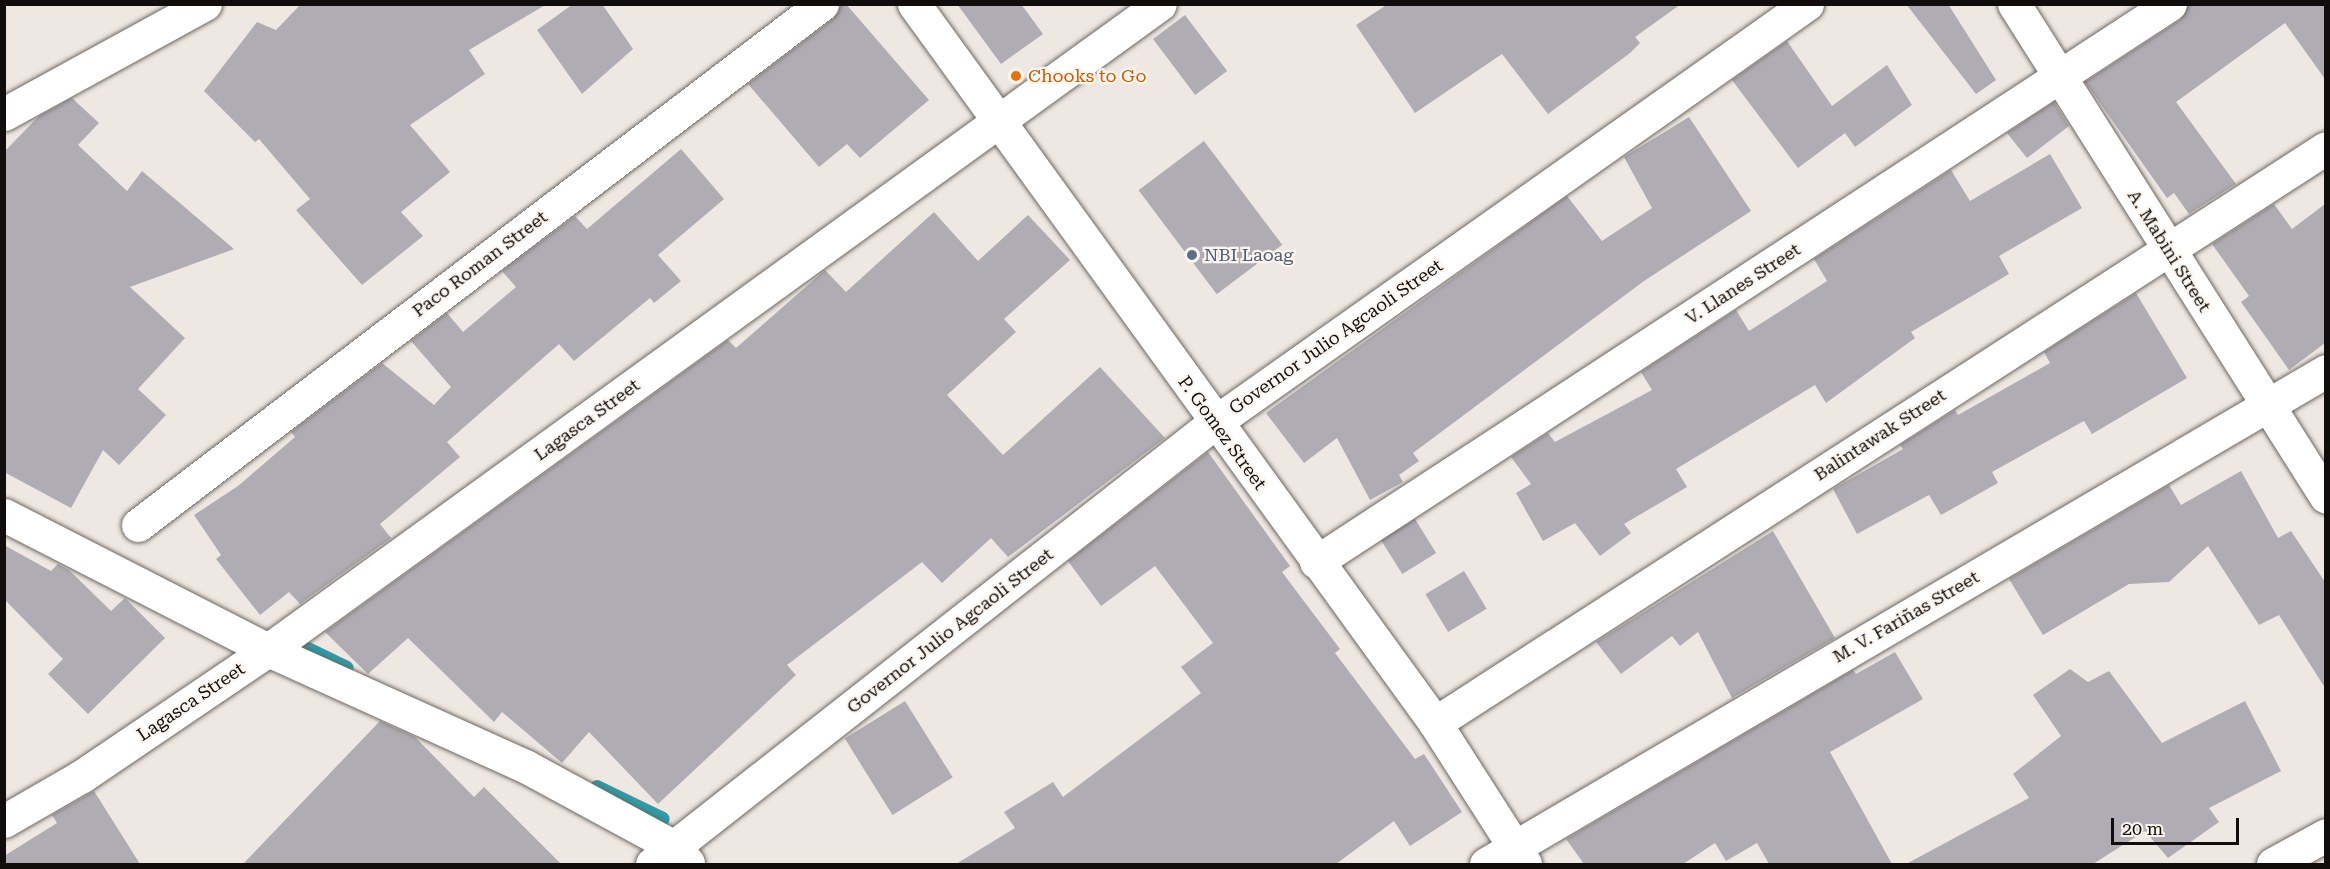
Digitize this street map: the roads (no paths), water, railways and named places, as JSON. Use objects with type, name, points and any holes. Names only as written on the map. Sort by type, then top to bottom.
[{"type":"street","points":[[4,114],[205,4]]},
{"type":"street","name":"Paco Roman Street","points":[[138,525],[822,4]]},
{"type":"street","name":"P. Gomez Street","points":[[914,4],[1214,423],[1435,723],[1508,858]]},
{"type":"street","name":"Lagasca Street","points":[[4,821],[82,776],[268,650],[1160,4]]},
{"type":"street","name":"Governor Julio Agcaoli Street","points":[[672,859],[1214,423],[1807,4]]},
{"type":"street","name":"A. Mabini Street","points":[[2014,4],[2325,497]]},
{"type":"street","name":"V. Llanes Street","points":[[1316,562],[2170,4]]},
{"type":"street","name":"Balintawak Street","points":[[1435,723],[2325,148]]},
{"type":"street","name":"M. V. Fariñas Street","points":[[1508,858],[2268,408],[2325,371]]},
{"type":"street","points":[[4,515],[268,650],[525,766],[672,859]]},
{"type":"street","points":[[2273,864],[2325,835]]},
{"type":"waterway","points":[[308,649],[347,668]]},
{"type":"waterway","points":[[597,787],[663,819]]},
{"type":"place","name":"Chooks to Go","points":[[1016,76]]},
{"type":"place","name":"NBI Laoag","points":[[1192,255]]}]
